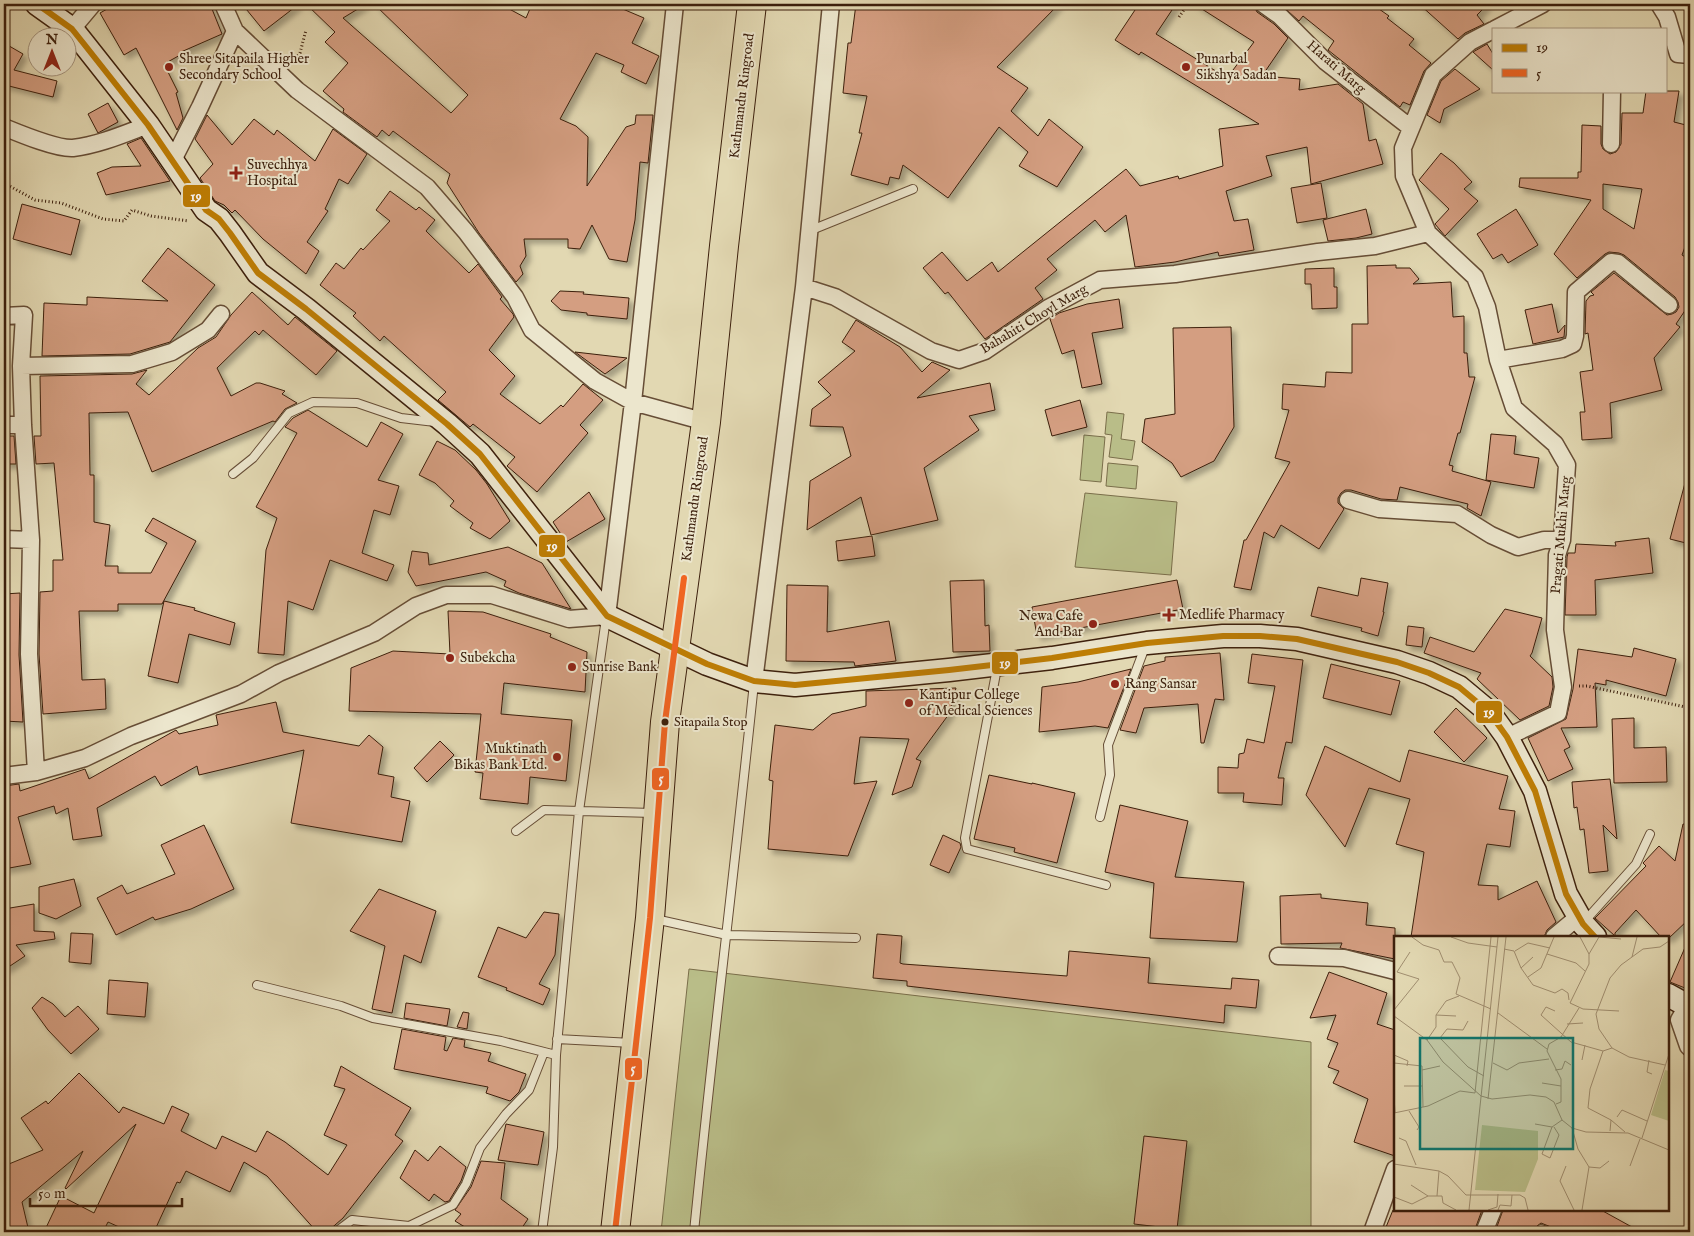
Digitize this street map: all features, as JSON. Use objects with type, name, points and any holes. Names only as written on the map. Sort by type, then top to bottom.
[{"type":"highway","name":"Kathmandu Ringroad","points":[[615,1232],[650,918],[665,722],[706,422],[752,4]]},
{"type":"main road","points":[[37,4],[71,28]]},
{"type":"main road","points":[[78,37],[148,125],[206,210],[224,226],[258,273],[306,309],[447,424],[480,454],[606,616],[707,664],[754,681],[796,685],[997,665],[1147,643],[1223,636],[1297,639],[1397,662],[1459,687],[1489,712],[1507,737],[1535,792],[1566,894],[1585,926]]},
{"type":"street","points":[[73,28],[93,4]]},
{"type":"street","points":[[223,4],[235,31],[297,90],[427,187],[466,232],[515,298],[532,330],[595,381],[633,402],[706,422]]},
{"type":"street","points":[[4,776],[36,772],[85,758],[131,736],[241,694],[279,673],[374,633],[416,606],[446,595],[492,595],[569,619],[606,616],[633,402],[676,4]]},
{"type":"street","points":[[754,681],[804,287],[831,4]]},
{"type":"street","name":"Harati Marg","points":[[1263,4],[1280,16],[1326,62],[1411,128]]},
{"type":"street","name":"Pragati Mukhi Marg","points":[[1496,28],[1543,4]]},
{"type":"street","points":[[1659,4],[1667,17],[1678,56]]},
{"type":"street","name":"Pragati Mukhi Marg","points":[[1492,30],[1470,42],[1433,75],[1403,148],[1404,176],[1428,233],[1475,277],[1487,307],[1498,360],[1514,408],[1555,444],[1567,465],[1562,540],[1557,555],[1555,630],[1563,687],[1558,713],[1507,737]]},
{"type":"street","points":[[172,162],[235,31]]},
{"type":"street","points":[[1611,144],[1612,92]]},
{"type":"street","points":[[6,128],[38,141],[72,148],[101,142],[148,125]]},
{"type":"street","name":"Bahahiti Choyl Marg","points":[[804,287],[835,297],[932,351],[959,360],[985,351],[1048,308],[1100,280],[1175,274],[1318,252],[1375,246],[1428,233]]},
{"type":"street","points":[[1498,360],[1562,349],[1573,344],[1576,336],[1574,312],[1576,292],[1611,262],[1618,263],[1669,305]]},
{"type":"street","points":[[21,366],[132,364],[172,352],[208,330],[221,314]]},
{"type":"street","points":[[4,316],[24,315],[21,366],[31,540],[29,654],[36,772]]},
{"type":"street","points":[[4,425],[23,425]]},
{"type":"street","points":[[1348,500],[1379,509],[1457,514],[1491,535],[1518,547],[1544,540],[1562,540]]},
{"type":"street","points":[[4,539],[31,540]]},
{"type":"street","points":[[1557,936],[1585,926]]},
{"type":"street","points":[[1278,956],[1344,958],[1394,971]]},
{"type":"street","points":[[1682,1003],[1679,1020],[1690,1048]]},
{"type":"street","points":[[1372,1232],[1394,1172]]},
{"type":"street","points":[[1484,1232],[1493,1211]]},
{"type":"lane","points":[[809,230],[913,189]]},
{"type":"lane","points":[[233,474],[253,458],[289,414],[313,402],[357,403],[401,418],[447,424]]},
{"type":"lane","points":[[542,1232],[553,1148],[556,1055],[579,811],[606,616]]},
{"type":"lane","points":[[1100,818],[1110,775],[1108,746],[1147,643]]},
{"type":"lane","points":[[997,665],[966,838],[967,849],[1106,885]]},
{"type":"lane","points":[[694,1232],[754,681]]},
{"type":"lane","points":[[516,831],[544,810],[657,813]]},
{"type":"lane","points":[[1585,926],[1636,864],[1650,834]]},
{"type":"lane","points":[[650,918],[727,936],[856,938]]},
{"type":"lane","points":[[256,985],[341,1006],[373,1018],[501,1041],[556,1055]]},
{"type":"lane","points":[[558,1039],[637,1043]]},
{"type":"lane","points":[[336,1232],[352,1220],[409,1226],[453,1205],[466,1184],[480,1148],[506,1114],[530,1090],[544,1052]]},
{"type":"lane","points":[[1540,1232],[1541,1229],[1549,1232]]},
{"type":"path","points":[[1179,16],[1188,4]]},
{"type":"path","points":[[281,75],[300,53],[306,30]]},
{"type":"path","points":[[4,183],[35,200],[61,203],[103,219],[124,221],[132,210],[151,216],[182,221],[196,221]]},
{"type":"path","points":[[1563,687],[1587,686],[1690,708]]},
{"type":"green space","points":[[1107,412],[1124,414],[1121,439],[1135,441],[1132,460],[1109,457],[1112,435],[1105,434]]},
{"type":"green space","points":[[1084,435],[1105,437],[1101,482],[1080,480]]},
{"type":"green space","points":[[1108,463],[1138,466],[1136,489],[1106,486]]},
{"type":"green space","points":[[1085,493],[1177,502],[1171,575],[1075,567]]},
{"type":"green space","points":[[689,969],[1311,1042],[1311,1232],[661,1232]]},
{"type":"building","name":"Shree Sitapaila Higher Secondary School","points":[[116,4],[210,4],[222,34],[181,52],[182,54],[164,64],[178,92],[176,93],[183,118],[177,130],[136,48],[124,55],[100,13]]},
{"type":"building","points":[[242,4],[299,4],[264,31]]},
{"type":"building","points":[[306,4],[366,4],[343,18],[451,113],[468,95],[374,4],[500,4],[526,18],[532,4],[611,4],[644,18],[632,43],[659,56],[646,84],[621,72],[624,65],[596,53],[560,119],[576,126],[588,137],[587,186],[626,127],[635,124],[636,115],[653,115],[648,163],[640,162],[635,220],[627,262],[609,259],[592,225],[580,249],[568,248],[568,239],[524,239],[526,256],[520,266],[523,274],[516,282],[479,233],[447,183],[450,174],[393,131],[389,136],[382,130],[377,137],[343,112],[344,109],[323,91],[348,63],[325,42],[335,32]]},
{"type":"building","points":[[856,4],[1059,4],[997,67],[1028,88],[1011,111],[1038,136],[1049,119],[1083,147],[1057,187],[1019,166],[1028,152],[999,127],[948,198],[903,165],[899,179],[890,177],[888,185],[851,175],[862,133],[859,133],[867,96],[843,93],[848,43],[851,43]]},
{"type":"building","points":[[1139,4],[1176,4],[1156,34],[1227,78],[1254,42],[1194,4],[1253,4],[1257,12],[1274,24],[1288,38],[1262,76],[1300,79],[1299,90],[1338,84],[1363,104],[1369,141],[1376,139],[1383,164],[1311,184],[1307,147],[1266,156],[1272,176],[1226,191],[1234,221],[1248,219],[1254,250],[1219,256],[1218,252],[1175,262],[1135,267],[1126,215],[1105,232],[1095,220],[1047,259],[1057,270],[1035,288],[1043,299],[985,339],[948,292],[945,294],[923,268],[942,252],[967,281],[992,262],[998,272],[1126,169],[1140,186],[1178,176],[1179,179],[1223,166],[1219,129],[1259,124],[1141,52],[1139,55],[1115,40]]},
{"type":"building","points":[[1280,4],[1372,4],[1389,16],[1387,18],[1414,39],[1409,45],[1431,63],[1424,71],[1410,105],[1403,102],[1400,107],[1328,50],[1334,41],[1303,16],[1299,21]]},
{"type":"building","points":[[1419,4],[1488,4],[1477,15],[1484,24],[1465,33],[1458,39]]},
{"type":"building","points":[[4,43],[23,54],[14,70],[28,74],[28,78],[45,78],[57,81],[53,97],[5,85],[4,88]]},
{"type":"building","points":[[1487,44],[1492,52],[1492,69],[1473,52]]},
{"type":"building","points":[[1455,69],[1480,89],[1444,109],[1440,123],[1427,115],[1441,81]]},
{"type":"building","points":[[1679,91],[1674,122],[1690,126],[1690,233],[1682,255],[1690,260],[1690,303],[1676,324],[1680,327],[1654,358],[1662,390],[1610,403],[1612,438],[1582,440],[1580,412],[1585,412],[1580,372],[1593,370],[1588,333],[1585,334],[1586,301],[1590,296],[1594,295],[1591,292],[1614,273],[1667,315],[1676,312],[1679,307],[1678,302],[1675,297],[1624,255],[1619,253],[1609,252],[1605,254],[1577,278],[1554,254],[1591,200],[1519,187],[1520,178],[1578,178],[1578,172],[1581,172],[1582,125],[1601,126],[1601,144],[1603,149],[1610,154],[1616,152],[1621,144],[1622,113],[1643,113],[1646,92]],"holes":[[[1603,184],[1642,189],[1634,229],[1603,209]]]},
{"type":"building","points":[[108,103],[118,122],[98,133],[88,114]]},
{"type":"building","points":[[207,115],[232,145],[254,119],[274,135],[277,130],[315,161],[333,129],[367,154],[348,184],[339,179],[325,209],[328,211],[307,242],[319,251],[306,274],[263,239],[235,210],[232,213],[224,205],[215,201],[200,178],[213,164],[195,139]]},
{"type":"building","points":[[141,138],[170,181],[106,195],[97,173],[112,167],[141,166],[127,144]]},
{"type":"building","points":[[1441,153],[1454,163],[1472,182],[1464,189],[1478,201],[1445,236],[1435,224],[1449,209],[1419,180]]},
{"type":"building","points":[[1321,183],[1327,218],[1297,223],[1291,188]]},
{"type":"building","points":[[390,191],[416,210],[419,207],[435,220],[426,231],[469,273],[478,264],[502,297],[500,299],[513,314],[514,317],[489,350],[515,376],[500,394],[540,424],[561,405],[563,407],[583,384],[603,400],[580,425],[588,433],[537,492],[507,466],[515,457],[473,424],[470,427],[438,400],[446,392],[384,336],[380,341],[353,316],[356,313],[320,285],[336,263],[344,269],[361,248],[363,250],[390,221],[376,210]]},
{"type":"building","points":[[22,204],[80,220],[71,255],[13,239]]},
{"type":"building","points":[[1366,209],[1372,234],[1328,241],[1323,220]]},
{"type":"building","points":[[1516,209],[1538,245],[1508,263],[1502,254],[1493,259],[1477,234]]},
{"type":"building","points":[[168,248],[215,285],[170,342],[130,354],[42,356],[44,303],[87,305],[87,297],[168,301],[142,281]]},
{"type":"building","points":[[1396,265],[1396,268],[1410,268],[1419,279],[1413,284],[1451,282],[1453,317],[1464,316],[1464,353],[1467,353],[1469,377],[1475,377],[1449,465],[1453,466],[1452,471],[1491,482],[1481,516],[1467,508],[1468,504],[1400,487],[1397,500],[1381,499],[1345,490],[1338,498],[1338,503],[1344,509],[1319,549],[1281,525],[1274,538],[1264,532],[1251,590],[1234,587],[1244,540],[1246,540],[1290,462],[1275,458],[1289,410],[1282,409],[1283,384],[1325,387],[1326,372],[1352,373],[1352,324],[1368,324],[1367,266]]},
{"type":"building","points":[[1334,268],[1334,287],[1337,287],[1337,308],[1312,309],[1311,284],[1305,284],[1305,269]]},
{"type":"building","points":[[560,291],[629,298],[627,319],[561,310],[551,301]]},
{"type":"building","points":[[252,292],[288,325],[295,317],[337,351],[316,375],[263,330],[259,335],[255,331],[217,368],[231,396],[256,383],[260,383],[285,391],[282,394],[297,403],[285,409],[275,422],[273,421],[152,472],[128,412],[89,413],[90,475],[94,475],[94,522],[110,525],[105,566],[118,566],[118,573],[151,573],[167,543],[145,531],[153,518],[196,541],[162,604],[118,604],[118,611],[79,611],[82,680],[105,679],[106,709],[43,714],[39,654],[40,592],[53,591],[53,560],[63,560],[54,463],[36,464],[34,436],[41,436],[40,376],[132,374],[147,370],[136,384],[149,395],[198,348],[216,337],[231,315]]},
{"type":"building","points":[[1119,299],[1123,328],[1092,333],[1102,384],[1082,388],[1074,350],[1062,354],[1050,319],[1059,313],[1087,304]]},
{"type":"building","points":[[1552,304],[1558,333],[1565,325],[1564,337],[1533,344],[1525,310]]},
{"type":"building","points":[[856,320],[900,347],[922,372],[932,362],[950,370],[917,398],[990,383],[995,410],[969,416],[979,430],[924,468],[938,520],[871,535],[861,497],[807,530],[810,481],[851,456],[843,427],[810,426],[812,409],[831,395],[818,382],[855,351],[842,342]]},
{"type":"building","points":[[1231,327],[1234,427],[1214,461],[1181,477],[1172,463],[1142,442],[1145,419],[1175,414],[1173,328]]},
{"type":"building","points":[[575,352],[627,358],[605,374]]},
{"type":"building","points":[[1080,400],[1087,427],[1052,436],[1045,410]]},
{"type":"building","points":[[308,410],[367,447],[381,422],[403,434],[378,480],[399,486],[390,515],[374,510],[362,553],[394,565],[387,581],[330,560],[313,610],[288,601],[284,655],[258,653],[266,550],[277,518],[256,507],[297,433],[285,427],[293,418]]},
{"type":"building","points":[[1491,434],[1516,436],[1514,454],[1539,458],[1534,488],[1486,480]]},
{"type":"building","points":[[4,436],[14,436],[16,464],[4,464]]},
{"type":"building","points":[[437,441],[455,450],[476,470],[510,521],[490,539],[470,528],[473,523],[450,506],[454,501],[435,483],[419,475]]},
{"type":"building","points":[[1685,483],[1690,484],[1690,544],[1670,539]]},
{"type":"building","points":[[589,492],[605,519],[566,542],[553,522]]},
{"type":"building","points":[[872,536],[875,556],[838,561],[836,541]]},
{"type":"building","points":[[1649,538],[1653,573],[1595,580],[1596,615],[1565,615],[1567,557],[1568,553],[1575,553],[1576,544],[1616,546],[1615,542]]},
{"type":"building","points":[[508,547],[542,563],[571,609],[519,593],[504,586],[506,581],[486,572],[416,586],[408,572],[412,551],[428,553],[429,565]]},
{"type":"building","points":[[1361,578],[1388,583],[1378,636],[1361,631],[1362,628],[1311,616],[1318,587],[1358,596]]},
{"type":"building","points":[[984,580],[985,626],[989,625],[990,651],[953,652],[950,581]]},
{"type":"building","points":[[1177,580],[1183,609],[1037,636],[1032,607]]},
{"type":"building","points":[[787,585],[828,586],[827,632],[889,621],[896,661],[855,666],[854,662],[786,661]]},
{"type":"building","points":[[20,593],[19,655],[23,722],[4,721],[4,594]]},
{"type":"building","points":[[164,601],[195,608],[194,610],[235,623],[230,645],[189,634],[178,683],[148,676]]},
{"type":"building","points":[[1505,609],[1542,618],[1530,656],[1552,677],[1553,687],[1549,706],[1520,720],[1477,679],[1481,673],[1424,653],[1430,637],[1474,652]]},
{"type":"building","points":[[448,611],[483,612],[551,634],[550,637],[587,652],[585,692],[504,683],[501,714],[572,720],[566,781],[530,777],[528,804],[480,799],[483,773],[475,772],[481,714],[349,711],[351,668],[393,651],[450,654]]},
{"type":"building","points":[[1408,626],[1424,628],[1422,647],[1406,645]]},
{"type":"building","points":[[1634,648],[1676,659],[1666,696],[1606,680],[1606,685],[1595,683],[1597,727],[1561,728],[1570,747],[1564,750],[1573,769],[1548,781],[1528,738],[1566,719],[1573,689],[1578,649],[1632,657]]},
{"type":"building","points":[[1220,653],[1224,700],[1215,699],[1204,743],[1201,743],[1198,704],[1144,708],[1136,733],[1120,730],[1144,666],[1165,661],[1165,657]]},
{"type":"building","points":[[1252,654],[1303,660],[1292,743],[1286,742],[1278,778],[1284,778],[1282,805],[1243,802],[1244,793],[1218,793],[1218,767],[1238,768],[1239,754],[1244,753],[1247,739],[1264,743],[1275,686],[1248,683]]},
{"type":"building","points":[[1331,664],[1400,681],[1391,715],[1323,698]]},
{"type":"building","points":[[1131,669],[1108,728],[1095,726],[1039,732],[1042,687],[1078,682]]},
{"type":"building","points":[[956,688],[949,714],[916,759],[921,761],[912,787],[892,795],[909,739],[860,737],[854,784],[877,781],[848,856],[768,849],[773,781],[769,780],[775,725],[813,730],[832,714],[866,706],[866,691]]},
{"type":"building","points":[[276,702],[283,732],[359,746],[369,735],[383,747],[378,774],[394,777],[391,797],[410,801],[402,842],[291,823],[304,750],[199,775],[197,766],[161,786],[155,776],[97,808],[102,836],[73,840],[68,808],[56,814],[54,806],[18,817],[31,864],[4,869],[4,786],[19,784],[20,791],[85,769],[89,779],[176,730],[179,734],[218,725],[216,715]]},
{"type":"building","points":[[1456,708],[1487,738],[1464,762],[1434,732]]},
{"type":"building","points":[[1634,718],[1634,748],[1666,747],[1667,782],[1614,783],[1612,719]]},
{"type":"building","points":[[440,741],[454,755],[427,782],[414,768]]},
{"type":"building","points":[[1325,746],[1400,782],[1409,750],[1508,776],[1499,809],[1515,811],[1510,847],[1487,844],[1478,885],[1498,886],[1498,900],[1537,881],[1556,922],[1547,930],[1544,936],[1411,936],[1424,852],[1396,844],[1410,799],[1369,788],[1345,847],[1306,795]]},
{"type":"building","points":[[989,775],[1075,793],[1057,863],[1014,852],[1015,848],[974,839]]},
{"type":"building","points":[[1610,779],[1617,839],[1603,825],[1608,871],[1589,873],[1584,829],[1580,830],[1577,807],[1574,808],[1572,782]]},
{"type":"building","points":[[1120,805],[1188,821],[1175,877],[1244,882],[1237,942],[1150,938],[1154,883],[1105,872]]},
{"type":"building","points":[[1683,824],[1690,825],[1690,918],[1669,938],[1669,936],[1660,936],[1636,910],[1615,933],[1615,936],[1595,918],[1646,866],[1643,863],[1659,846],[1675,861]]},
{"type":"building","points":[[204,825],[234,889],[191,909],[155,920],[153,917],[116,935],[97,898],[122,885],[127,894],[175,874],[161,845]]},
{"type":"building","points":[[943,835],[960,843],[961,847],[949,873],[930,865]]},
{"type":"building","points":[[74,879],[81,906],[56,919],[39,913],[39,887]]},
{"type":"building","points":[[379,889],[436,911],[421,963],[404,955],[392,1013],[372,1009],[385,946],[350,931]]},
{"type":"building","points":[[1321,894],[1321,898],[1368,903],[1366,925],[1395,928],[1394,959],[1340,948],[1342,943],[1281,944],[1280,896]]},
{"type":"building","points":[[34,904],[34,931],[54,932],[55,939],[16,945],[25,956],[4,970],[4,909]]},
{"type":"building","points":[[544,912],[559,914],[555,955],[539,984],[550,989],[543,1005],[478,977],[498,927],[526,938]]},
{"type":"building","points":[[71,933],[93,934],[91,964],[69,962]]},
{"type":"building","points":[[877,934],[902,936],[900,963],[903,964],[1067,976],[1069,951],[1150,958],[1148,983],[1231,989],[1232,978],[1259,980],[1256,1008],[1225,1005],[1224,1023],[907,986],[907,981],[873,978]]},
{"type":"building","points":[[1690,936],[1690,990],[1670,982]]},
{"type":"building","points":[[1329,972],[1387,993],[1377,1024],[1394,1030],[1394,1156],[1354,1142],[1368,1099],[1333,1083],[1339,1071],[1328,1067],[1338,1043],[1327,1039],[1336,1015],[1310,1018]]},
{"type":"building","points":[[109,980],[148,983],[145,1017],[107,1014]]},
{"type":"building","points":[[42,997],[53,1004],[65,1017],[78,1006],[99,1029],[71,1054],[48,1030],[32,1008]]},
{"type":"building","points":[[406,1003],[450,1009],[447,1026],[404,1018]]},
{"type":"building","points":[[463,1012],[469,1013],[467,1029],[457,1027]]},
{"type":"building","points":[[402,1029],[446,1037],[444,1050],[447,1051],[453,1038],[465,1040],[464,1047],[491,1053],[488,1061],[526,1074],[519,1092],[510,1101],[486,1093],[488,1087],[394,1069]]},
{"type":"building","points":[[341,1066],[411,1108],[395,1135],[403,1141],[343,1218],[327,1232],[317,1232],[267,1176],[244,1162],[230,1192],[186,1171],[180,1183],[177,1182],[154,1232],[130,1232],[108,1222],[103,1232],[44,1232],[61,1196],[94,1213],[136,1124],[66,1189],[83,1151],[22,1202],[29,1232],[4,1232],[4,1166],[43,1150],[21,1118],[46,1101],[48,1104],[79,1073],[119,1113],[123,1107],[164,1124],[172,1106],[189,1114],[181,1131],[216,1149],[222,1136],[256,1152],[267,1131],[285,1142],[328,1175],[347,1145],[324,1135],[345,1089],[334,1086]]},
{"type":"building","points":[[506,1124],[544,1132],[538,1165],[498,1160]]},
{"type":"building","points":[[1144,1136],[1187,1141],[1177,1229],[1134,1224]]},
{"type":"building","points":[[440,1146],[466,1167],[461,1181],[449,1201],[445,1202],[434,1194],[429,1201],[400,1178],[415,1150],[428,1161]]},
{"type":"building","points":[[481,1161],[505,1163],[501,1199],[528,1219],[519,1232],[473,1232],[455,1221],[461,1214],[455,1210],[471,1187]]},
{"type":"building","points":[[1393,1210],[1482,1211],[1474,1232],[1384,1232]]},
{"type":"building","points":[[1503,1211],[1603,1211],[1641,1232],[1554,1232],[1551,1227],[1541,1223],[1533,1232],[1495,1232]]},
{"type":"transit line","name":"19","points":[[37,4],[72,29],[148,125],[206,210],[219,219],[258,273],[306,309],[447,424],[480,454],[607,616],[707,664],[754,681],[795,685],[949,670],[1052,658],[1147,643],[1223,636],[1297,639],[1397,662],[1429,673],[1459,687],[1489,712],[1507,737],[1535,791],[1566,894],[1583,924],[1594,936]]},
{"type":"transit line","name":"5","points":[[615,1232],[650,918],[665,722],[684,578]]},
{"type":"place","name":"Shree Sitapaila Higher Secondary School","points":[[169,67]]},
{"type":"place","name":"Punarbal Sikshya Sadan","points":[[1186,67]]},
{"type":"place","name":"Suvechhya Hospital","points":[[236,173]]},
{"type":"place","name":"Medlife Pharmacy","points":[[1169,615]]},
{"type":"place","name":"Newa Cafe And Bar","points":[[1093,624]]},
{"type":"place","name":"Subekcha","points":[[450,658]]},
{"type":"place","name":"Sunrise Bank","points":[[572,667]]},
{"type":"place","name":"Rang Sansar","points":[[1115,684]]},
{"type":"place","name":"Kantipur College of Medical Sciences","points":[[909,703]]},
{"type":"place","name":"Sitapaila Stop","points":[[665,722]]},
{"type":"place","name":"Muktinath Bikas Bank Ltd.","points":[[557,757]]}]
